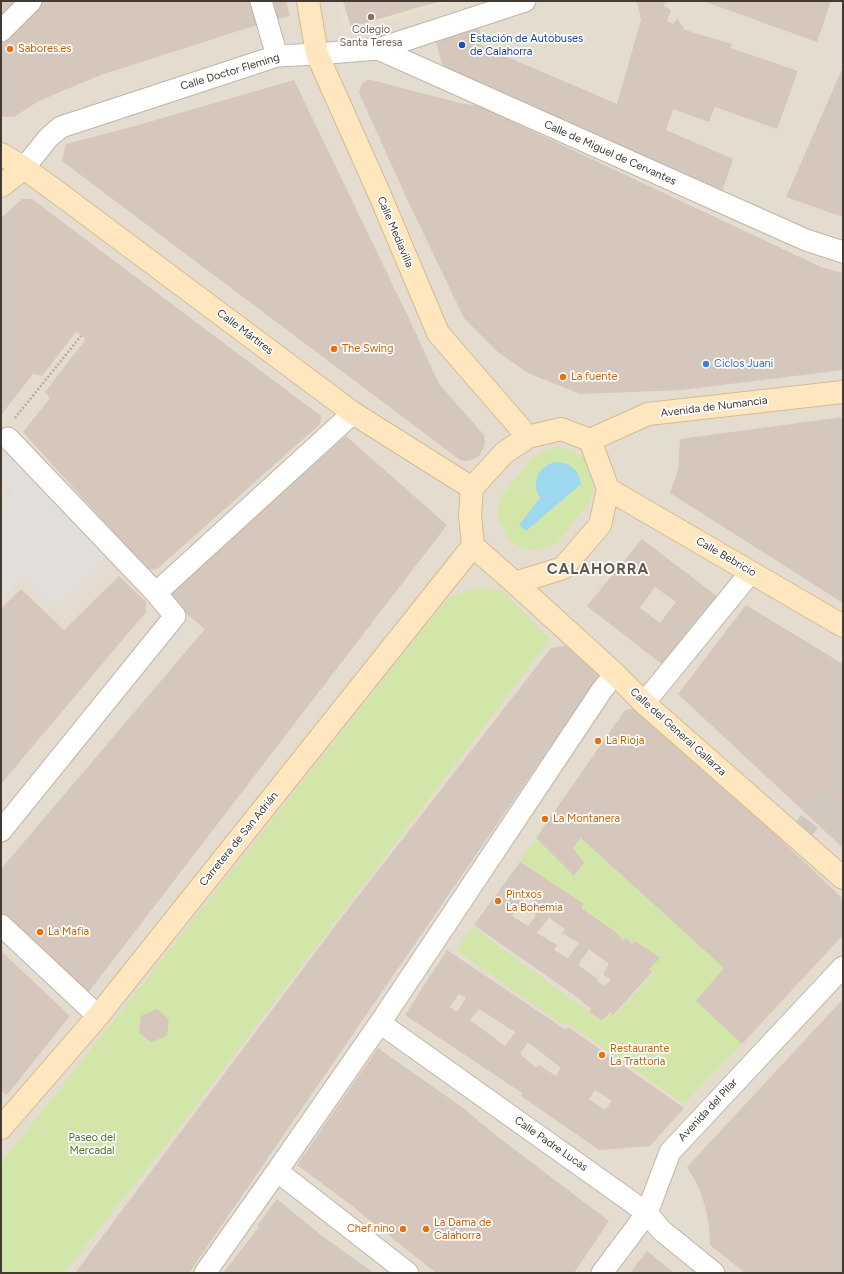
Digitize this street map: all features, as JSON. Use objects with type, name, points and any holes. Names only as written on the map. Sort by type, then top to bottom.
[{"type":"street","points":[[1,31],[31,1]]},
{"type":"street","points":[[261,1],[277,56]]},
{"type":"street","name":"Calle Mediavilla","points":[[308,1],[317,54],[376,186],[438,334],[528,437]]},
{"type":"street","name":"Calle Doctor Fleming","points":[[24,168],[49,137],[61,127],[277,56],[378,49],[525,1]]},
{"type":"street","name":"Calle de Miguel de Cervantes","points":[[378,49],[806,240],[843,252]]},
{"type":"street","name":"Calle Mártires","points":[[1,154],[24,168],[353,413],[472,488]]},
{"type":"street","points":[[1,186],[24,168]]},
{"type":"street","name":"Avenida de Numancia","points":[[590,440],[648,414],[843,392]]},
{"type":"street","points":[[156,593],[353,413]]},
{"type":"street","points":[[473,546],[470,515],[472,488],[504,453],[528,437],[562,429],[590,440],[608,489],[600,525],[563,568],[515,583]]},
{"type":"street","points":[[1,831],[175,616],[156,593],[8,438]]},
{"type":"street","name":"Calle Bebricio","points":[[608,489],[843,626]]},
{"type":"street","name":"Calle del General Gallarza","points":[[473,546],[615,674],[644,703],[843,878]]},
{"type":"street","name":"Carretera de San Adrián","points":[[3,1122],[98,1016],[473,546]]},
{"type":"street","points":[[644,703],[751,572]]},
{"type":"street","points":[[205,1273],[278,1171],[380,1023],[602,690],[615,674]]},
{"type":"street","points":[[1,925],[98,1016]]},
{"type":"street","name":"Avenida del Pilar","points":[[602,1273],[647,1213],[670,1152],[843,967]]},
{"type":"street","name":"Calle Padre Lucas","points":[[380,1023],[647,1213],[661,1230],[714,1273]]},
{"type":"street","points":[[278,1171],[408,1273]]},
{"type":"path","points":[[8,438],[14,420],[81,336]]},
{"type":"shaded area","points":[[1,1],[843,1],[843,1273],[1,1273]]},
{"type":"shaded area","name":"Colegio Santa Teresa","points":[[337,1],[454,1],[346,33]]},
{"type":"shaded area","points":[[17,447],[114,549],[54,608],[21,578],[1,598],[1,508],[12,493],[1,478],[1,462]]},
{"type":"green space","points":[[556,447],[570,450],[582,456],[590,466],[593,478],[592,496],[589,503],[560,539],[553,545],[536,550],[521,548],[508,539],[498,519],[498,507],[502,496],[533,457],[545,450]]},
{"type":"green space","name":"Paseo del Mercadal","points":[[475,588],[502,590],[550,640],[152,1163],[64,1273],[1,1273],[1,1163],[416,638],[449,598]]},
{"type":"green space","points":[[536,838],[573,848],[581,838],[724,968],[696,1001],[742,1044],[684,1104],[566,1022],[563,1025],[456,950],[473,927],[602,1022],[610,1014],[614,1016],[654,973],[649,969],[660,958],[636,941],[632,944],[626,938],[623,941],[617,933],[581,908],[584,904],[520,862]]},
{"type":"water","points":[[556,462],[571,466],[580,478],[581,484],[526,531],[519,525],[540,498],[536,489],[538,474],[549,464]]},
{"type":"building","points":[[1,1],[24,1],[1,24]]},
{"type":"building","points":[[42,1],[256,1],[263,23],[101,75],[37,102],[14,117],[1,116],[1,46]]},
{"type":"building","points":[[269,1],[286,1],[290,16],[274,20]]},
{"type":"building","name":"Colegio Santa Teresa","points":[[343,1],[441,1],[351,27]]},
{"type":"building","points":[[637,1],[666,1],[664,6],[671,10],[667,21],[674,24],[677,18],[685,30],[732,44],[731,48],[798,71],[777,129],[715,107],[709,122],[673,109],[666,130],[733,159],[722,191],[444,70],[435,40],[479,28],[482,46],[617,104],[641,20]]},
{"type":"building","points":[[703,1],[831,1],[817,42]]},
{"type":"building","points":[[843,67],[843,217],[786,197]]},
{"type":"building","points":[[294,80],[439,384],[484,435],[484,447],[479,456],[474,459],[466,461],[460,460],[62,161],[66,144],[135,126]]},
{"type":"building","points":[[368,80],[460,103],[479,106],[821,267],[843,273],[843,370],[682,390],[580,394],[528,373],[498,352],[464,318],[407,199],[359,93],[363,83]]},
{"type":"building","points":[[22,199],[32,199],[321,416],[320,424],[157,569],[153,570],[146,568],[23,432],[50,398],[45,392],[86,339],[76,332],[42,376],[33,374],[1,415],[1,218]]},
{"type":"building","points":[[843,417],[843,603],[670,493],[678,470],[680,439]]},
{"type":"building","points":[[346,436],[447,525],[87,994],[1,914],[1,869],[205,629],[188,615],[168,593]]},
{"type":"building","points":[[642,539],[718,597],[664,666],[587,606]],"holes":[[[655,587],[676,602],[660,623],[640,608]]]},
{"type":"building","points":[[119,576],[146,602],[146,612],[1,784],[1,609],[21,589],[64,630]]},
{"type":"building","points":[[746,605],[843,664],[843,848],[678,694]]},
{"type":"building","points":[[571,645],[600,674],[189,1273],[75,1273],[342,917],[551,648]]},
{"type":"building","points":[[643,708],[843,899],[843,935],[742,1044],[696,1001],[724,968],[581,838],[573,848],[584,863],[574,876],[536,838],[625,710]]},
{"type":"building","points":[[520,862],[584,904],[581,908],[617,933],[623,941],[626,938],[632,944],[635,941],[660,958],[649,969],[652,972],[613,1015],[610,1012],[602,1021],[589,1012],[591,1008],[583,1003],[584,1002],[474,925]],"holes":[[[525,896],[535,903],[530,910],[536,915],[528,926],[512,916]],[[549,918],[565,929],[562,933],[579,943],[568,958],[554,950],[557,945],[537,933]],[[589,949],[609,964],[603,974],[611,980],[604,986],[597,981],[598,979],[578,965]]]},
{"type":"building","points":[[447,950],[566,1030],[568,1027],[684,1108],[650,1146],[599,1150],[521,1096],[522,1093],[405,1015]],"holes":[[[459,994],[466,998],[457,1012],[450,1007]],[[479,1009],[515,1032],[505,1046],[470,1020]],[[528,1042],[561,1068],[556,1076],[539,1065],[536,1068],[520,1054]],[[595,1090],[612,1101],[605,1110],[589,1099]]]},
{"type":"building","points":[[1,951],[70,1016],[7,1095],[1,1091]]},
{"type":"building","points":[[843,999],[843,1273],[745,1273],[710,1245],[709,1226],[705,1206],[699,1188],[687,1167]]},
{"type":"building","points":[[157,1009],[169,1019],[167,1036],[151,1042],[139,1033],[141,1016]]},
{"type":"building","points":[[378,1048],[463,1108],[498,1137],[609,1221],[574,1273],[436,1273],[347,1202],[297,1165]]},
{"type":"building","points":[[277,1199],[322,1236],[374,1273],[223,1273],[259,1227],[257,1226]]},
{"type":"building","points":[[647,1251],[674,1273],[630,1273]]},
{"type":"tunnel","points":[[797,838],[843,776]]},
{"type":"place","name":"Colegio Santa Teresa","points":[[371,17]]},
{"type":"place","name":"Estación de Autobuses de Calahorra","points":[[462,45]]},
{"type":"place","name":"Sabores.es","points":[[10,49]]},
{"type":"place","name":"The Swing","points":[[334,349]]},
{"type":"place","name":"Ciclos Juani","points":[[706,364]]},
{"type":"place","name":"La fuente","points":[[563,377]]},
{"type":"place","name":"La Rioja","points":[[598,741]]},
{"type":"place","name":"La Montanera","points":[[545,819]]},
{"type":"place","name":"Pintxos La Bohemia","points":[[498,901]]},
{"type":"place","name":"La Mafia","points":[[40,932]]},
{"type":"place","name":"Restaurante La Trattoria","points":[[602,1055]]},
{"type":"place","name":"Chef nino","points":[[403,1229]]},
{"type":"place","name":"La Dama de Calahorra","points":[[426,1229]]},
{"type":"district","name":"CALAHORRA","points":[[598,570]]}]
